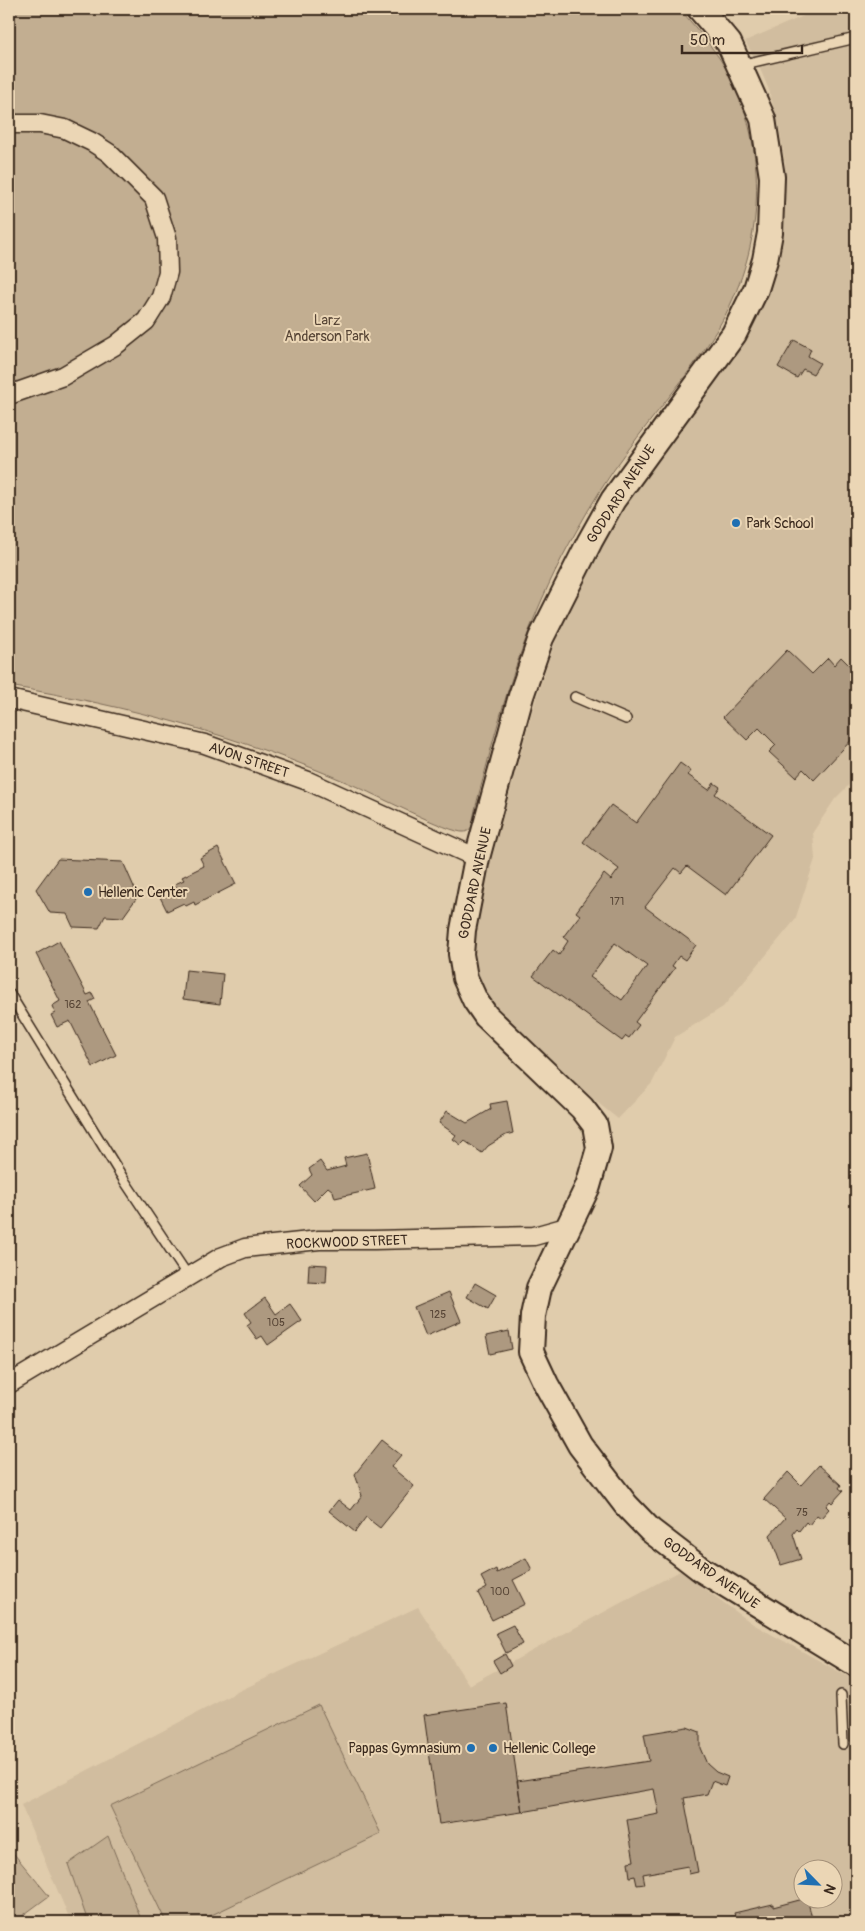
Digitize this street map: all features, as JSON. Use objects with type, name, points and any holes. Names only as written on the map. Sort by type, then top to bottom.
[{"type":"main road","name":"GODDARD AVENUE","points":[[700,9],[729,43],[763,119],[772,177],[770,232],[765,260],[756,289],[734,334],[613,500],[544,630],[521,696],[477,858],[463,930],[461,954],[465,978],[475,1000],[486,1016],[582,1108],[595,1125],[599,1148],[588,1186],[539,1288],[533,1316],[532,1352],[546,1384],[580,1445],[626,1505],[650,1530],[702,1570],[856,1664]]},
{"type":"street","points":[[9,124],[40,124],[65,130],[92,142],[110,153],[154,198],[167,238],[168,272],[160,297],[146,321],[116,345],[63,376],[9,394]]},
{"type":"street","name":"AVON STREET","points":[[9,699],[205,744],[308,781],[477,858]]},
{"type":"street","name":"ROCKWOOD STREET","points":[[9,1384],[188,1276],[221,1257],[245,1248],[319,1240],[534,1236],[570,1226]]},
{"type":"lane","points":[[740,65],[856,38]]},
{"type":"lane","points":[[575,697],[626,719]]},
{"type":"lane","points":[[9,993],[124,1180],[188,1276]]},
{"type":"lane","points":[[841,1695],[843,1744]]},
{"type":"shaded area","name":"Park School","points":[[820,9],[856,9],[856,778],[835,799],[813,832],[815,859],[795,920],[723,1007],[675,1037],[652,1083],[618,1119],[542,1058],[493,1005],[481,985],[476,963],[475,935],[482,893],[532,712],[566,613],[589,566],[643,480],[742,346],[760,312],[774,277],[783,238],[785,219],[785,163],[779,127],[769,90],[758,64],[745,41]]},
{"type":"shaded area","name":"Hellenic College","points":[[680,1571],[753,1624],[856,1681],[856,1922],[71,1922],[21,1805],[239,1691],[418,1607],[469,1685]]},
{"type":"green space","name":"Larz Anderson Park","points":[[9,9],[680,9],[726,68],[744,108],[752,140],[756,172],[756,205],[752,237],[744,269],[733,299],[718,328],[685,376],[600,490],[548,586],[524,644],[504,703],[472,826],[468,831],[456,831],[311,767],[226,737],[141,713],[9,686]]},
{"type":"green space","points":[[319,1705],[381,1834],[197,1922],[166,1922],[110,1806]]},
{"type":"green space","points":[[108,1836],[142,1922],[88,1922],[68,1864]]},
{"type":"green space","points":[[9,1848],[49,1896],[14,1922],[9,1922]]},
{"type":"building","points":[[794,340],[811,349],[808,356],[820,363],[813,374],[803,369],[797,378],[778,367]]},
{"type":"building","points":[[787,650],[812,674],[828,658],[834,665],[841,657],[856,672],[856,735],[814,780],[803,769],[796,777],[769,752],[776,745],[759,728],[747,740],[723,717]]},
{"type":"building","points":[[680,763],[691,771],[688,775],[709,790],[714,783],[720,787],[715,794],[771,835],[726,895],[687,866],[681,873],[675,868],[645,907],[696,945],[685,960],[679,956],[672,966],[675,968],[635,1022],[639,1025],[629,1038],[626,1036],[622,1041],[533,976],[553,950],[559,955],[568,941],[563,937],[580,915],[576,912],[604,874],[611,880],[619,869],[583,842],[611,805],[636,823]],"holes":[[[615,943],[647,966],[622,1000],[590,977]]]},
{"type":"building","points":[[218,848],[236,884],[195,905],[194,902],[186,906],[184,903],[167,911],[160,897],[177,888],[175,884],[184,880],[182,877],[204,866],[200,858]]},
{"type":"building","name":"Hellenic Center","points":[[58,859],[123,862],[138,896],[123,917],[105,916],[99,928],[73,927],[67,914],[50,913],[36,889]]},
{"type":"building","points":[[59,941],[87,995],[92,993],[95,999],[89,1002],[116,1055],[93,1067],[70,1021],[57,1027],[51,1015],[55,1013],[52,1006],[60,1001],[36,954]]},
{"type":"building","points":[[186,970],[223,974],[220,1004],[183,999]]},
{"type":"building","points":[[507,1101],[513,1133],[488,1146],[482,1153],[465,1141],[461,1145],[453,1139],[456,1135],[439,1123],[447,1111],[467,1123],[491,1109],[490,1104]]},
{"type":"building","points":[[367,1153],[375,1189],[335,1198],[333,1191],[328,1187],[314,1201],[300,1186],[312,1175],[309,1169],[320,1161],[327,1171],[346,1166],[344,1158]]},
{"type":"building","points":[[309,1264],[327,1265],[326,1283],[308,1282]]},
{"type":"building","points":[[475,1283],[496,1295],[488,1309],[467,1297]]},
{"type":"building","points":[[449,1292],[461,1321],[426,1336],[414,1307]]},
{"type":"building","points":[[265,1298],[276,1314],[290,1304],[302,1321],[268,1345],[262,1336],[257,1339],[247,1325],[251,1322],[245,1313]]},
{"type":"building","points":[[509,1331],[512,1349],[490,1354],[486,1336]]},
{"type":"building","points":[[382,1440],[401,1455],[391,1467],[414,1486],[380,1528],[366,1517],[355,1532],[329,1511],[338,1500],[351,1510],[362,1496],[355,1474]]},
{"type":"building","points":[[819,1465],[841,1485],[839,1488],[843,1491],[832,1503],[830,1501],[826,1506],[829,1509],[821,1518],[817,1515],[809,1525],[806,1522],[799,1531],[797,1529],[793,1534],[801,1559],[781,1565],[770,1535],[785,1518],[764,1499],[788,1472],[801,1485]]},
{"type":"building","points":[[526,1558],[532,1570],[513,1580],[525,1604],[492,1620],[478,1593],[487,1588],[481,1577],[496,1569],[497,1573]]},
{"type":"building","points":[[513,1625],[523,1644],[506,1653],[496,1633]]},
{"type":"building","points":[[505,1654],[511,1666],[500,1673],[493,1661]]},
{"type":"building","name":"Pappas Gymnasium","points":[[506,1703],[522,1812],[439,1824],[424,1715]]},
{"type":"building","points":[[687,1727],[700,1732],[700,1748],[707,1764],[716,1772],[728,1777],[725,1786],[712,1781],[707,1794],[684,1798],[698,1872],[689,1874],[688,1866],[643,1874],[645,1884],[637,1885],[635,1876],[630,1877],[628,1862],[634,1861],[627,1820],[659,1814],[654,1789],[522,1812],[517,1781],[649,1761],[644,1734]]},
{"type":"building","points":[[792,1902],[792,1908],[810,1908],[813,1922],[708,1922],[735,1916],[734,1913],[773,1904],[773,1907]]},
{"type":"place","name":"Park School","points":[[736,523]]},
{"type":"place","name":"Hellenic Center","points":[[88,892]]},
{"type":"place","name":"Pappas Gymnasium","points":[[471,1748]]},
{"type":"place","name":"Hellenic College","points":[[493,1748]]}]
